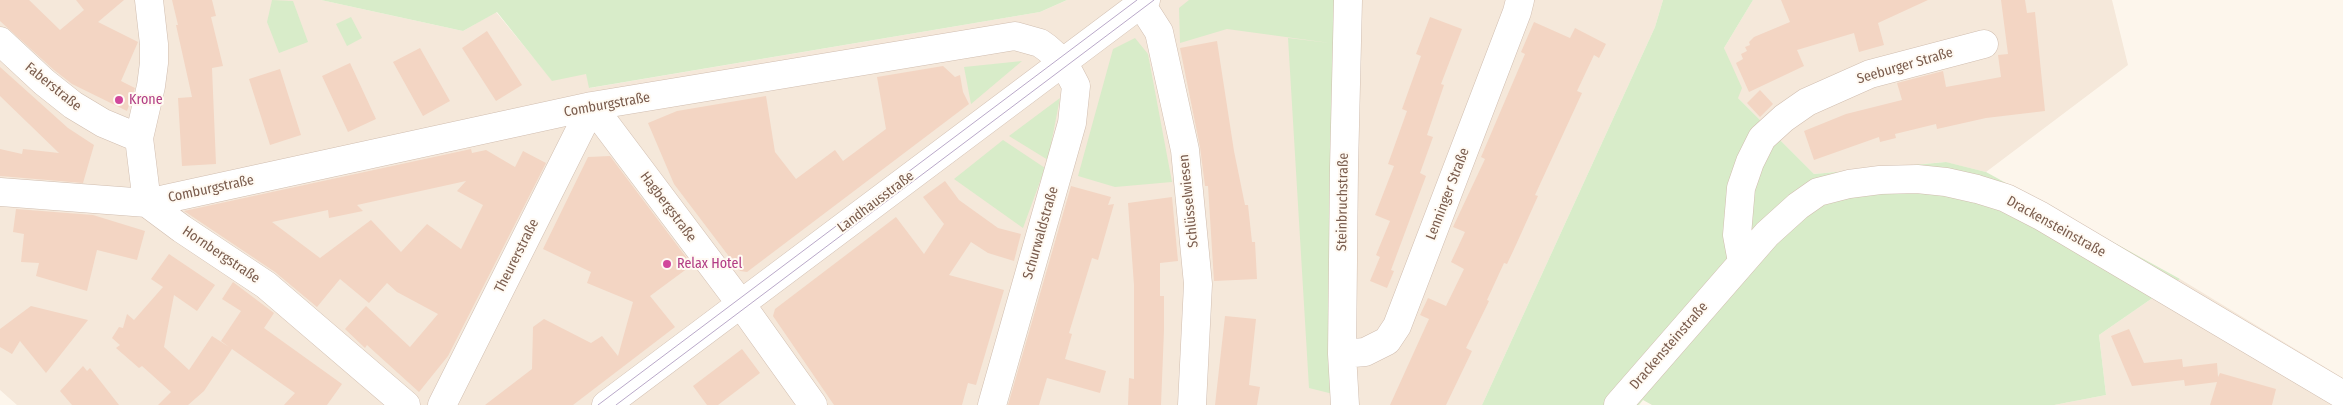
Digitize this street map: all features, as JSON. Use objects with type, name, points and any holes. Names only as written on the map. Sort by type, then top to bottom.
[{"type":"street","points":[[0,192],[148,203],[140,138],[154,63],[154,44],[149,0]]},
{"type":"street","name":"Steinbruchstraße","points":[[1344,405],[1342,354],[1348,0]]},
{"type":"street","name":"Lenninger Straße","points":[[1342,354],[1365,352],[1387,341],[1397,326],[1520,0]]},
{"type":"street","name":"Landhausstraße","points":[[606,405],[1144,2]]},
{"type":"street","name":"Schlüsselwiesen","points":[[1144,2],[1159,32],[1185,150],[1198,284],[1192,405]]},
{"type":"street","name":"Comburgstraße","points":[[148,203],[592,106],[1014,36],[1040,43],[1064,63]]},
{"type":"street","name":"Faberstraße","points":[[0,41],[19,60],[73,106],[103,123],[140,138]]},
{"type":"street","name":"Seeburger Straße","points":[[1742,262],[1738,235],[1741,188],[1750,162],[1762,138],[1784,118],[1807,102],[1870,74],[1984,44]]},
{"type":"street","name":"Schurwaldstraße","points":[[992,405],[1072,123],[1076,86],[1064,63]]},
{"type":"street","name":"Hagbergstraße","points":[[592,106],[740,303],[813,405]]},
{"type":"street","name":"Theurerstraße","points":[[442,405],[592,106]]},
{"type":"street","name":"Drackensteinstraße","points":[[1618,405],[1767,234],[1798,206],[1818,192],[1849,184],[1880,180],[1946,182],[2006,198],[2041,216],[2343,395]]},
{"type":"street","name":"Hornbergstraße","points":[[148,203],[182,229],[266,285],[406,405]]},
{"type":"shaded area","points":[[0,0],[321,0],[463,31],[496,12],[552,80],[586,73],[590,88],[1040,12],[1067,0],[1663,0],[1655,27],[1482,405],[17,405],[0,390]]},
{"type":"shaded area","points":[[1753,0],[2112,0],[2128,65],[1986,172],[1945,162],[1814,174],[1738,98],[1724,48]]},
{"type":"shaded area","points":[[2180,279],[2343,378],[2343,405],[2054,405],[2106,395],[2099,335]]},
{"type":"green space","points":[[272,0],[293,1],[308,42],[279,53],[267,22]]},
{"type":"green space","points":[[321,0],[1067,0],[1040,12],[589,88],[586,74],[552,81],[497,12],[463,31]]},
{"type":"green space","points":[[1189,0],[1337,0],[1333,394],[1309,388],[1288,38],[1330,43],[1227,29],[1180,43],[1179,8]]},
{"type":"green space","points":[[1663,0],[1753,0],[1724,48],[1742,88],[1738,98],[1814,174],[1946,162],[1986,172],[2180,279],[2099,335],[2106,395],[2054,405],[1652,405],[1643,400],[1639,405],[1482,405],[1655,27]]},
{"type":"green space","points":[[351,17],[362,38],[347,46],[336,24]]},
{"type":"green space","points":[[1135,38],[1148,54],[1172,182],[1115,187],[1078,176],[1113,49]]},
{"type":"green space","points":[[1022,61],[971,104],[964,67]]},
{"type":"green space","points":[[1060,98],[1048,160],[1009,136]]},
{"type":"green space","points":[[1003,140],[1045,168],[1023,228],[954,179]]},
{"type":"building","points":[[0,0],[29,0],[60,30],[84,10],[76,0],[124,0],[98,22],[138,42],[121,81],[135,88],[127,111],[72,84],[54,70],[0,21]]},
{"type":"building","points":[[172,0],[212,0],[216,16],[211,17],[223,66],[212,68],[216,164],[182,166],[178,98],[192,97]]},
{"type":"building","points":[[1781,0],[1928,0],[1878,23],[1884,45],[1859,52],[1854,33],[1797,50],[1804,66],[1749,92],[1736,63],[1743,59],[1741,54],[1747,51],[1745,47],[1750,45],[1749,42],[1754,37],[1790,22]]},
{"type":"building","points":[[2001,0],[2025,0],[2027,13],[2035,12],[2045,111],[1986,118],[1937,129],[1936,124],[1895,134],[1896,138],[1880,142],[1879,137],[1814,160],[1804,131],[1846,114],[1902,100],[1897,83],[1943,71],[1946,87],[2001,77],[1998,55],[2008,54]]},
{"type":"building","points":[[1430,17],[1462,29],[1441,84],[1444,85],[1427,135],[1433,137],[1420,173],[1426,176],[1391,270],[1394,271],[1387,288],[1370,281],[1380,257],[1376,255],[1390,221],[1375,215],[1394,166],[1388,164],[1407,111],[1402,109],[1421,56],[1416,54]]},
{"type":"building","points":[[1534,22],[1570,38],[1575,28],[1606,44],[1599,58],[1594,55],[1577,91],[1582,93],[1535,195],[1538,196],[1515,247],[1507,264],[1504,263],[1487,300],[1489,301],[1466,348],[1472,351],[1446,405],[1390,405],[1429,319],[1420,315],[1428,298],[1446,306],[1464,269],[1451,262],[1465,232],[1453,227],[1485,159],[1481,157],[1525,54],[1521,52]]},
{"type":"building","points":[[487,31],[522,85],[496,101],[462,48]]},
{"type":"building","points":[[1217,41],[1234,151],[1245,205],[1248,205],[1252,242],[1255,242],[1257,279],[1214,281],[1208,186],[1205,186],[1200,147],[1180,48]]},
{"type":"building","points":[[420,48],[450,101],[423,116],[393,62]]},
{"type":"building","points":[[350,63],[376,119],[348,132],[322,76]]},
{"type":"building","points":[[943,66],[955,77],[960,75],[963,92],[969,104],[747,272],[740,271],[674,184],[648,123],[677,111],[766,96],[775,152],[796,179],[835,150],[843,161],[886,129],[877,77]]},
{"type":"building","points":[[0,67],[68,128],[94,145],[83,183],[0,176],[0,149],[22,154],[23,149],[59,153],[0,96]]},
{"type":"building","points":[[280,69],[301,135],[270,145],[249,79]]},
{"type":"building","points":[[1760,90],[1773,104],[1760,117],[1747,103]]},
{"type":"building","points":[[471,149],[472,153],[486,150],[515,167],[523,151],[546,163],[448,356],[419,392],[367,345],[365,348],[345,329],[366,306],[410,347],[438,314],[397,292],[387,283],[369,303],[340,279],[317,307],[275,272],[184,211]],"holes":[[[466,181],[457,191],[483,205],[461,249],[427,224],[401,252],[371,220],[320,258],[272,222],[328,210],[329,218],[363,211],[357,205]]]},
{"type":"building","points":[[610,156],[692,265],[650,296],[675,327],[573,405],[485,405],[532,369],[533,327],[544,319],[591,343],[602,336],[618,356],[633,302],[587,283],[591,272],[543,249],[588,157]]},
{"type":"building","points":[[945,181],[959,200],[998,228],[1021,234],[1014,261],[988,253],[971,242],[949,275],[1004,290],[976,385],[968,383],[962,405],[834,405],[773,316],[775,309],[896,217],[924,254],[944,224],[923,197]]},
{"type":"building","points":[[1071,186],[1111,197],[1108,205],[1114,204],[1098,260],[1092,258],[1069,333],[1072,334],[1065,359],[1106,371],[1100,393],[1047,378],[1039,405],[1008,405]]},
{"type":"building","points":[[1172,197],[1178,261],[1160,263],[1160,296],[1164,296],[1161,405],[1128,405],[1129,378],[1134,379],[1134,285],[1128,203]]},
{"type":"building","points":[[16,209],[93,215],[145,231],[137,260],[97,250],[87,291],[36,276],[39,263],[21,262],[24,234],[13,232]]},
{"type":"building","points":[[169,254],[215,285],[197,311],[174,295],[164,347],[189,370],[212,336],[229,347],[221,341],[241,311],[222,299],[233,282],[274,313],[264,328],[342,384],[327,405],[284,405],[295,393],[232,349],[204,391],[188,405],[158,405],[171,392],[142,366],[139,368],[116,348],[120,345],[112,338],[119,327],[123,328],[127,314],[134,320],[163,287],[151,279]]},
{"type":"building","points":[[31,306],[88,320],[46,373],[20,341],[12,354],[0,347],[0,329]]},
{"type":"building","points":[[1225,316],[1256,319],[1249,385],[1260,387],[1257,405],[1215,405]]},
{"type":"building","points":[[2129,329],[2144,363],[2182,359],[2183,367],[2217,363],[2218,377],[2220,373],[2276,389],[2272,405],[2210,405],[2217,382],[2185,386],[2184,380],[2132,386],[2111,336]]},
{"type":"building","points":[[742,349],[760,373],[718,405],[707,405],[693,386]]},
{"type":"building","points":[[83,366],[87,371],[90,368],[119,405],[72,405],[60,391]]},
{"type":"tram line","points":[[598,405],[1137,0]]},
{"type":"tram line","points":[[616,405],[1154,0]]},
{"type":"place","name":"Krone","points":[[119,100]]},
{"type":"place","name":"Relax Hotel","points":[[667,264]]}]
